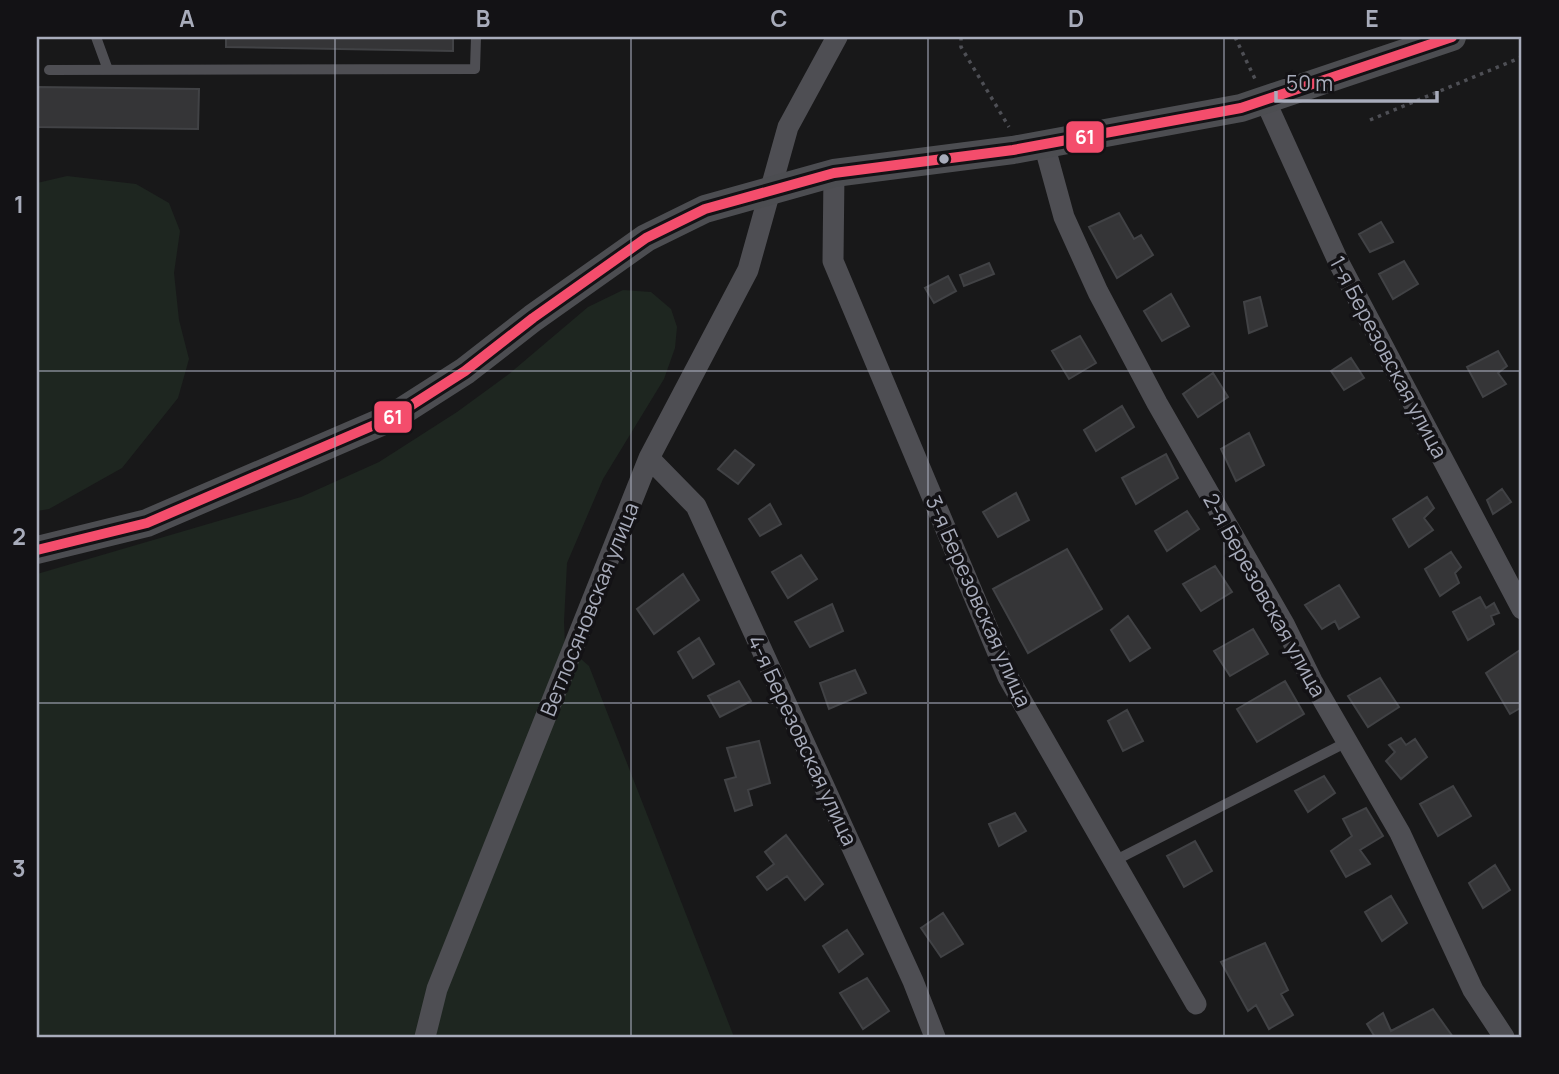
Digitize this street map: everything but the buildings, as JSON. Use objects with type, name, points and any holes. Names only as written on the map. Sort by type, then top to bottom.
[{"type":"main road","points":[[1265,100],[1404,37]]},
{"type":"main road","points":[[37,551],[147,523],[393,417],[465,371],[533,318],[646,238],[705,209],[834,173],[1013,150],[1241,108],[1452,37]]},
{"type":"street","name":"Ветлосяновская улица","points":[[425,1037],[437,989],[649,458],[748,270],[788,127],[837,37]]},
{"type":"street","name":"1-я Березовская улица","points":[[1265,100],[1339,263],[1522,609]]},
{"type":"street","name":"2-я Березовская улица","points":[[1044,144],[1064,217],[1098,292],[1157,403],[1284,624],[1312,681],[1400,833],[1474,990],[1504,1037]]},
{"type":"street","name":"3-я Березовская улица","points":[[834,173],[833,261],[1008,677],[1196,1004]]},
{"type":"street","name":"4-я Березовская улица","points":[[649,458],[696,506],[907,969],[935,1037]]},
{"type":"lane","points":[[96,37],[108,70]]},
{"type":"lane","points":[[49,70],[475,69],[476,37]]},
{"type":"lane","points":[[1114,860],[1347,741]]},
{"type":"path","points":[[961,37],[961,47],[1009,122],[1013,150]]},
{"type":"path","points":[[1235,37],[1265,100]]},
{"type":"path","points":[[1370,120],[1522,57]]},
{"type":"shaded area","points":[[67,176],[136,184],[169,203],[180,231],[174,273],[179,320],[189,359],[178,398],[122,468],[49,509],[37,511],[37,183]]},
{"type":"shaded area","points":[[623,290],[651,292],[671,309],[677,327],[675,348],[664,379],[603,479],[567,563],[565,645],[589,666],[734,1037],[37,1037],[37,574],[301,497],[379,462],[457,412],[509,374],[588,307]]},
{"type":"transit line","name":"61","points":[[37,550],[147,523],[393,417],[465,371],[533,318],[646,238],[705,209],[834,173],[1013,150],[1241,108],[1452,37]]}]
